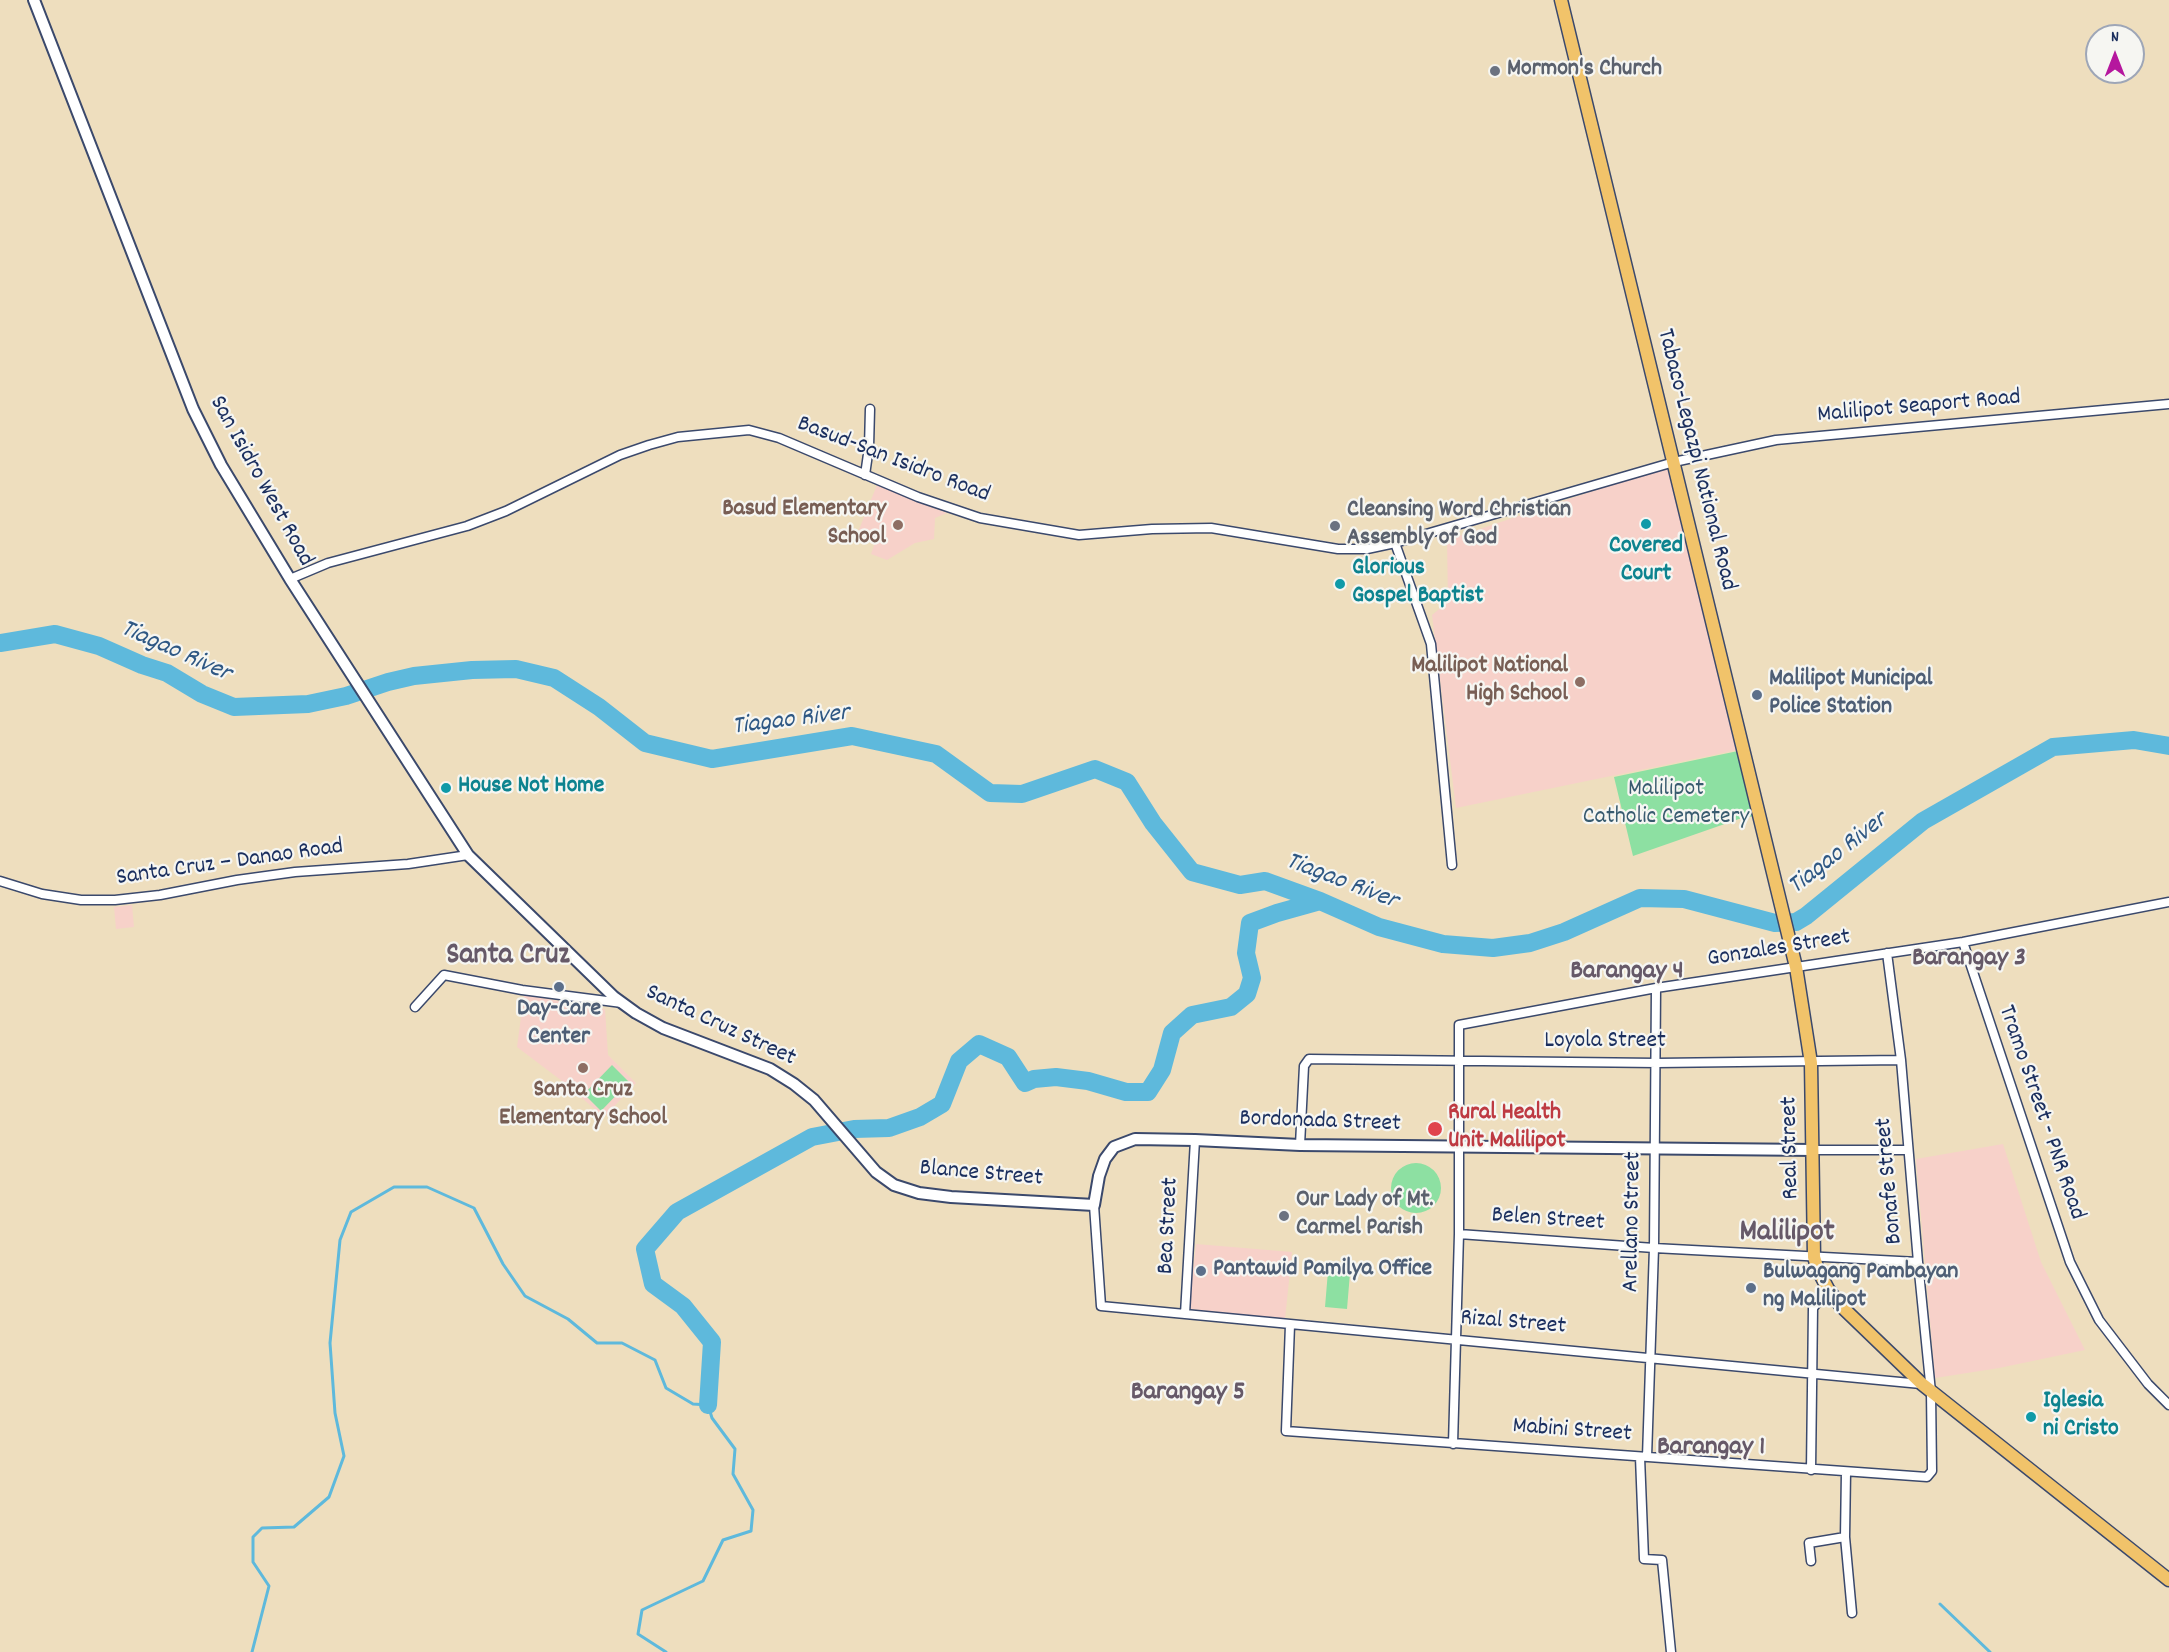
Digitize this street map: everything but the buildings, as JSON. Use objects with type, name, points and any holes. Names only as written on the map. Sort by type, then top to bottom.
[{"type":"main road","name":"Tabaco-Legazpi National Road","points":[[1561,0],[1787,931]]},
{"type":"main road","name":"Real Street","points":[[1787,931],[1796,967],[1811,1063],[1814,1257],[1828,1289],[1868,1333],[1927,1388]]},
{"type":"main road","points":[[1927,1388],[2169,1580]]},
{"type":"street","name":"San Isidro West Road","points":[[34,0],[193,409],[221,465],[290,579],[468,855]]},
{"type":"street","name":"Malilipot Seaport Road","points":[[1674,462],[1776,440],[2169,404]]},
{"type":"street","points":[[865,475],[869,447],[870,409]]},
{"type":"street","name":"Basud-San Isidro Road","points":[[290,579],[328,563],[467,526],[506,512],[620,455],[678,437],[749,430],[765,433],[964,513],[1079,535],[1187,527],[1233,530],[1338,549],[1367,549],[1395,543],[1674,462]]},
{"type":"street","points":[[1395,543],[1431,644],[1452,865]]},
{"type":"street","name":"Santa Cruz – Danao Road","points":[[0,881],[42,894],[81,900],[115,900],[160,895],[237,880],[295,872],[408,864],[468,855]]},
{"type":"street","name":"Santa Cruz Street","points":[[468,855],[614,997],[663,1028],[770,1069],[814,1100],[848,1140]]},
{"type":"street","name":"Gonzales Street","points":[[1460,1062],[1459,1025],[1656,988],[1963,942],[2169,902]]},
{"type":"street","name":"Tramo Street - PNR Road","points":[[1963,942],[2070,1262],[2099,1320],[2148,1384],[2169,1405]]},
{"type":"street","name":"Bonafe Street","points":[[1887,953],[1901,1060],[1918,1262],[1932,1471],[1927,1476]]},
{"type":"street","points":[[415,1006],[444,975],[522,990],[623,1003]]},
{"type":"street","name":"Arellano Street","points":[[1656,988],[1654,1248],[1643,1457],[1644,1559],[1662,1560],[1671,1652]]},
{"type":"street","name":"Loyola Street","points":[[1300,1145],[1304,1066],[1309,1059],[1657,1063],[1811,1063],[1901,1060]]},
{"type":"street","points":[[1453,1444],[1459,1234],[1460,1062]]},
{"type":"street","name":"Bordonada Street","points":[[1094,1205],[1105,1159],[1114,1147],[1135,1139],[1460,1148],[1814,1150]]},
{"type":"street","name":"Blance Street","points":[[848,1140],[876,1172],[894,1185],[919,1193],[951,1197],[1094,1205]]},
{"type":"street","name":"Bea Street","points":[[1185,1314],[1195,1140]]},
{"type":"street","points":[[1814,1150],[1908,1150]]},
{"type":"street","name":"Rizal Street","points":[[1094,1205],[1101,1306],[1812,1372],[1927,1388]]},
{"type":"street","name":"Belen Street","points":[[1459,1234],[1654,1248],[1918,1262]]},
{"type":"street","points":[[1812,1470],[1813,1308],[1828,1289]]},
{"type":"street","name":"Mabini Street","points":[[1290,1325],[1286,1431],[1812,1470],[1927,1476]]},
{"type":"street","points":[[1846,1472],[1845,1537],[1852,1613]]},
{"type":"street","points":[[1811,1561],[1809,1543],[1845,1537]]},
{"type":"shaded area","name":"Malilipot National High School","points":[[1668,466],[1737,750],[1456,808],[1432,615],[1448,602],[1447,540]]},
{"type":"shaded area","name":"Basud Elementary School","points":[[877,485],[947,513],[935,518],[934,539],[915,543],[887,560],[871,554],[876,540],[858,532]]},
{"type":"shaded area","points":[[132,905],[134,927],[116,929],[114,907]]},
{"type":"shaded area","name":"Santa Cruz Elementary School","points":[[524,995],[605,1009],[608,1055],[636,1083],[604,1117],[517,1047]]},
{"type":"shaded area","points":[[2003,1144],[2041,1262],[2085,1350],[1999,1368],[1935,1378],[1916,1159]]},
{"type":"shaded area","points":[[1196,1244],[1292,1252],[1285,1319],[1189,1309]]},
{"type":"green space","name":"Malilipot Catholic Cemetery","points":[[1738,751],[1754,816],[1739,819],[1633,856],[1614,777]]},
{"type":"green space","points":[[612,1065],[629,1082],[601,1111],[584,1094]]},
{"type":"green space","points":[[1416,1163],[1425,1165],[1436,1174],[1441,1188],[1439,1197],[1430,1208],[1416,1213],[1407,1211],[1396,1202],[1391,1188],[1393,1179],[1402,1168]]},
{"type":"green space","points":[[1328,1271],[1350,1273],[1347,1309],[1325,1307]]},
{"type":"waterway","name":"Tiagao River","points":[[0,643],[55,634],[99,646],[167,673],[202,694],[234,707],[308,704],[346,696],[414,676],[472,670],[516,669],[554,678],[599,707],[645,743],[712,759],[852,736],[936,754],[990,793],[1022,794],[1095,769],[1127,782],[1153,823],[1192,872],[1240,885],[1265,881],[1320,901],[1379,927],[1443,944],[1493,948],[1530,943],[1564,932],[1640,898],[1684,899],[1775,923],[1796,922],[1923,821],[2053,747],[2134,740],[2169,746]]},
{"type":"waterway","points":[[708,1405],[712,1342],[683,1306],[653,1284],[645,1249],[677,1212],[812,1137],[854,1129],[889,1128],[920,1117],[942,1104],[959,1061],[979,1044],[1008,1057],[1025,1083],[1034,1079],[1056,1077],[1088,1081],[1126,1092],[1148,1092],[1162,1070],[1172,1033],[1192,1015],[1231,1007],[1247,994],[1252,978],[1246,953],[1250,923],[1320,901]]},
{"type":"waterway","points":[[252,1652],[269,1586],[253,1562],[253,1537],[262,1528],[294,1527],[329,1497],[344,1456],[335,1413],[330,1343],[340,1240],[351,1212],[394,1187],[427,1187],[474,1208],[503,1264],[525,1296],[568,1319],[597,1343],[622,1343],[655,1360],[666,1388],[693,1404],[708,1405],[712,1418],[735,1449],[733,1474],[753,1510],[751,1531],[723,1540],[703,1581],[642,1610],[638,1634],[666,1652]]},
{"type":"waterway","points":[[1940,1604],[1990,1652]]},
{"type":"place","name":"Mormon's Church","points":[[1495,71]]},
{"type":"place","name":"Covered Court","points":[[1646,524]]},
{"type":"place","name":"Basud Elementary School","points":[[898,525]]},
{"type":"place","name":"Cleansing Word Christian Assembly of God","points":[[1335,526]]},
{"type":"place","name":"Glorious Gospel Baptist","points":[[1340,584]]},
{"type":"place","name":"Malilipot National High School","points":[[1580,682]]},
{"type":"place","name":"Malilipot Municipal Police Station","points":[[1757,695]]},
{"type":"place","name":"House Not Home","points":[[446,788]]},
{"type":"place","name":"Day-Care Center","points":[[559,987]]},
{"type":"place","name":"Santa Cruz Elementary School","points":[[583,1068]]},
{"type":"place","name":"Rural Health Unit Malilipot","points":[[1435,1129]]},
{"type":"place","name":"Our Lady of Mt. Carmel Parish","points":[[1284,1216]]},
{"type":"place","name":"Pantawid Pamilya Office","points":[[1201,1271]]},
{"type":"place","name":"Bulwagang Pambayan ng Malilipot","points":[[1751,1288]]},
{"type":"place","name":"Iglesia ni Cristo","points":[[2031,1417]]},
{"type":"district","name":"Santa Cruz","points":[[508,958]]},
{"type":"district","name":"Barangay 3","points":[[1969,960]]},
{"type":"district","name":"Barangay 4","points":[[1627,973]]},
{"type":"district","name":"Malilipot","points":[[1787,1235]]},
{"type":"district","name":"Barangay 5","points":[[1188,1394]]},
{"type":"district","name":"Barangay 1","points":[[1711,1449]]}]
